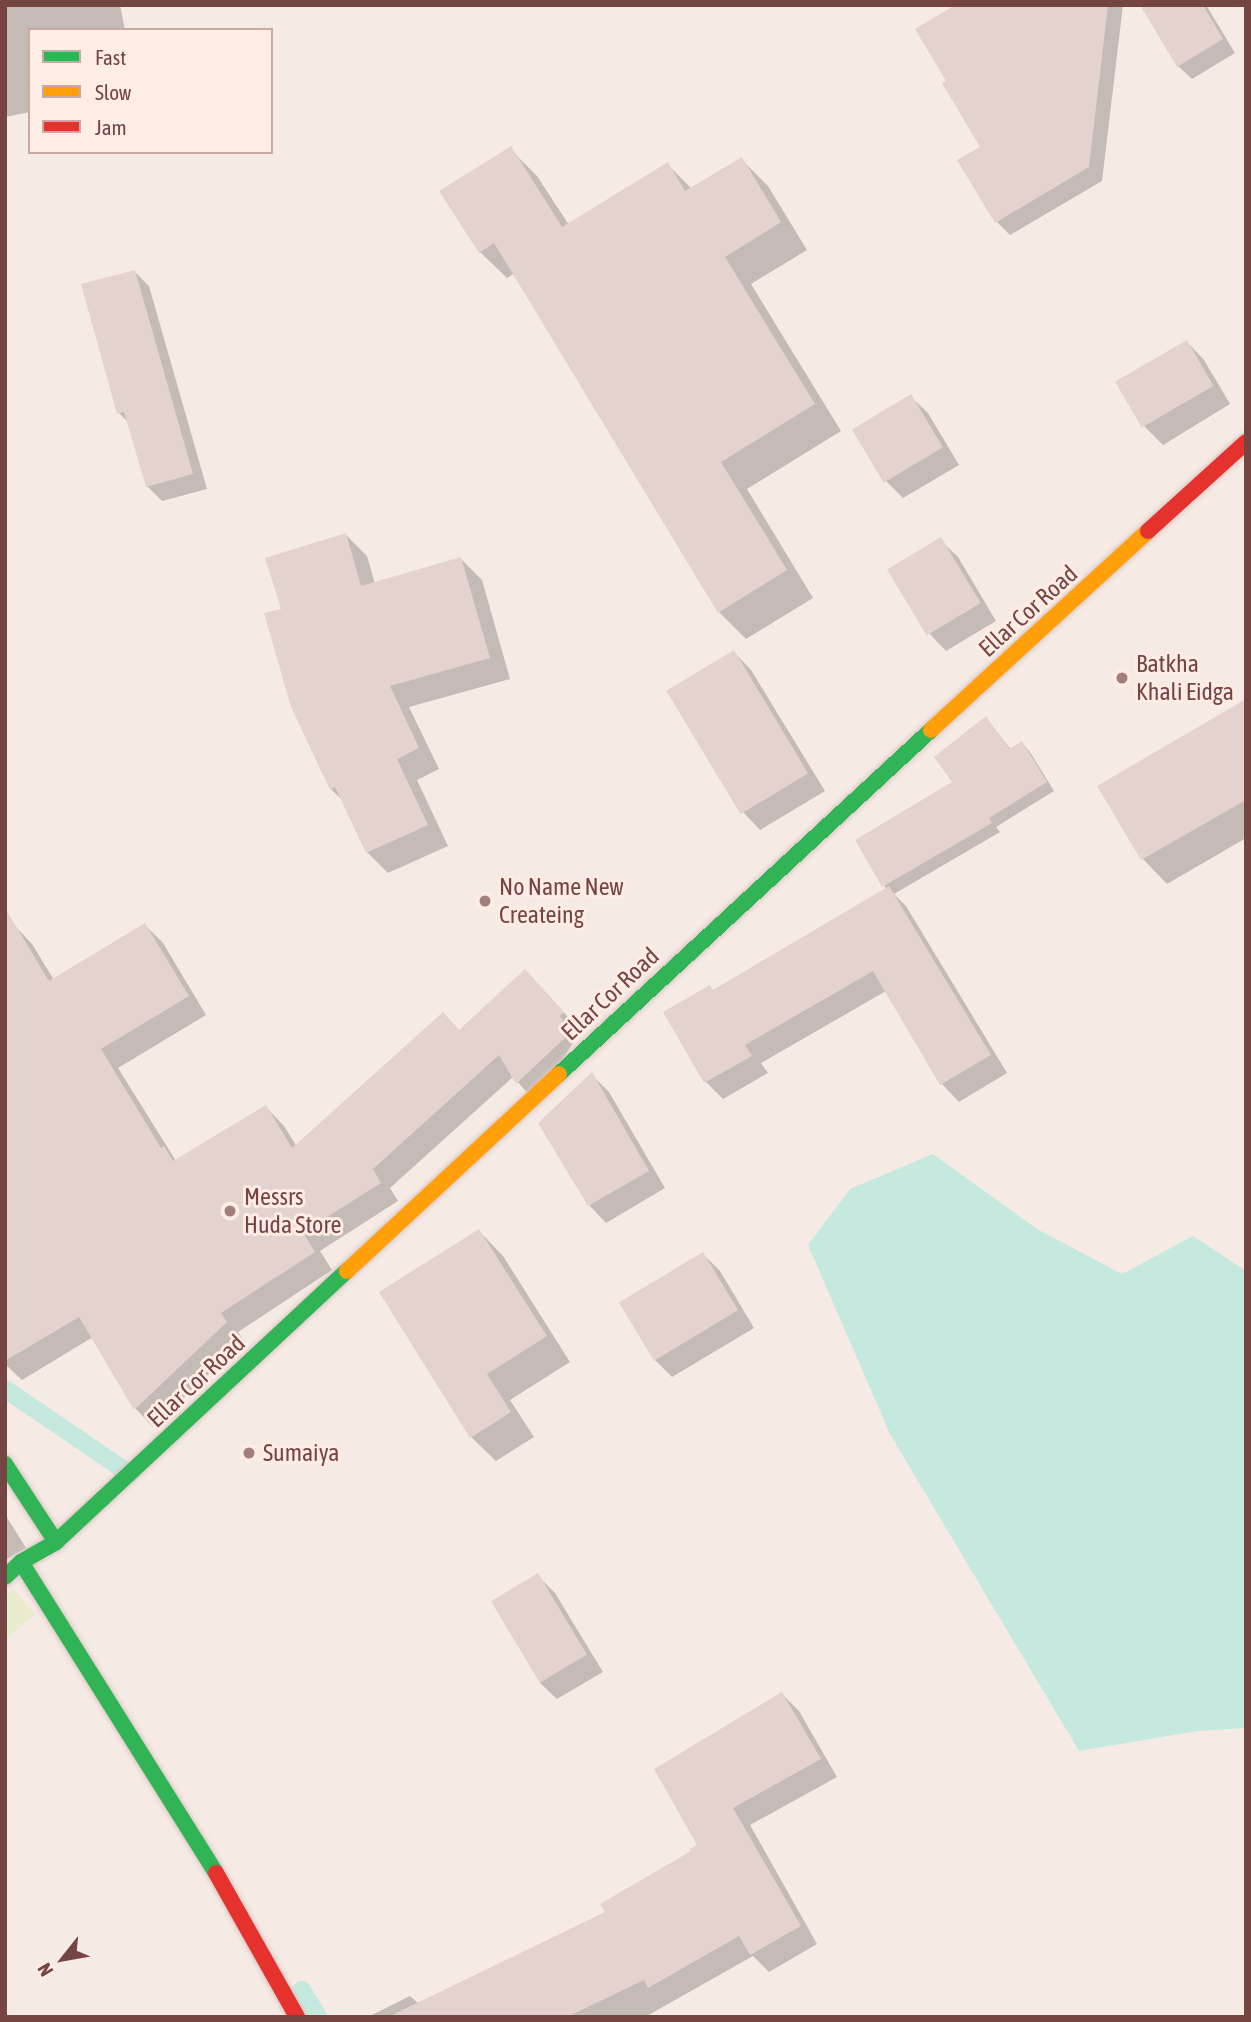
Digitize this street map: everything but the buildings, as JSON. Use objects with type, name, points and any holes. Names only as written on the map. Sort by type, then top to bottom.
[{"type":"main road","name":"Ellar Cor Road","points":[[5,1577],[21,1562],[56,1542],[700,942],[1246,442]]},
{"type":"main road","points":[[5,1464],[56,1542]]},
{"type":"main road","points":[[21,1562],[194,1835],[297,2017]]},
{"type":"green space","points":[[13,1589],[35,1614],[5,1640],[5,1596]]},
{"type":"water","points":[[933,1154],[1037,1229],[1122,1274],[1193,1236],[1246,1271],[1246,1728],[1197,1731],[1079,1751],[890,1434],[808,1245],[850,1189]]},
{"type":"waterway","points":[[5,1389],[130,1474]]},
{"type":"waterway","points":[[302,1990],[318,2017]]},
{"type":"traffic: fast","points":[[559,1074],[931,730]]},
{"type":"traffic: fast","points":[[5,1577],[21,1562],[56,1542],[347,1271]]},
{"type":"traffic: fast","points":[[5,1464],[56,1542]]},
{"type":"traffic: fast","points":[[21,1562],[216,1873]]},
{"type":"traffic: slow","points":[[931,730],[1148,531]]},
{"type":"traffic: slow","points":[[347,1271],[559,1074]]},
{"type":"traffic: jam","points":[[1148,531],[1246,442]]},
{"type":"traffic: jam","points":[[216,1873],[297,2017]]},
{"type":"place","name":"Batkha Khali Eidga","points":[[1122,678]]},
{"type":"place","name":"No Name New Createing","points":[[485,901]]},
{"type":"place","name":"Messrs Huda Store","points":[[230,1211]]},
{"type":"place","name":"Sumaiya","points":[[249,1453]]}]
